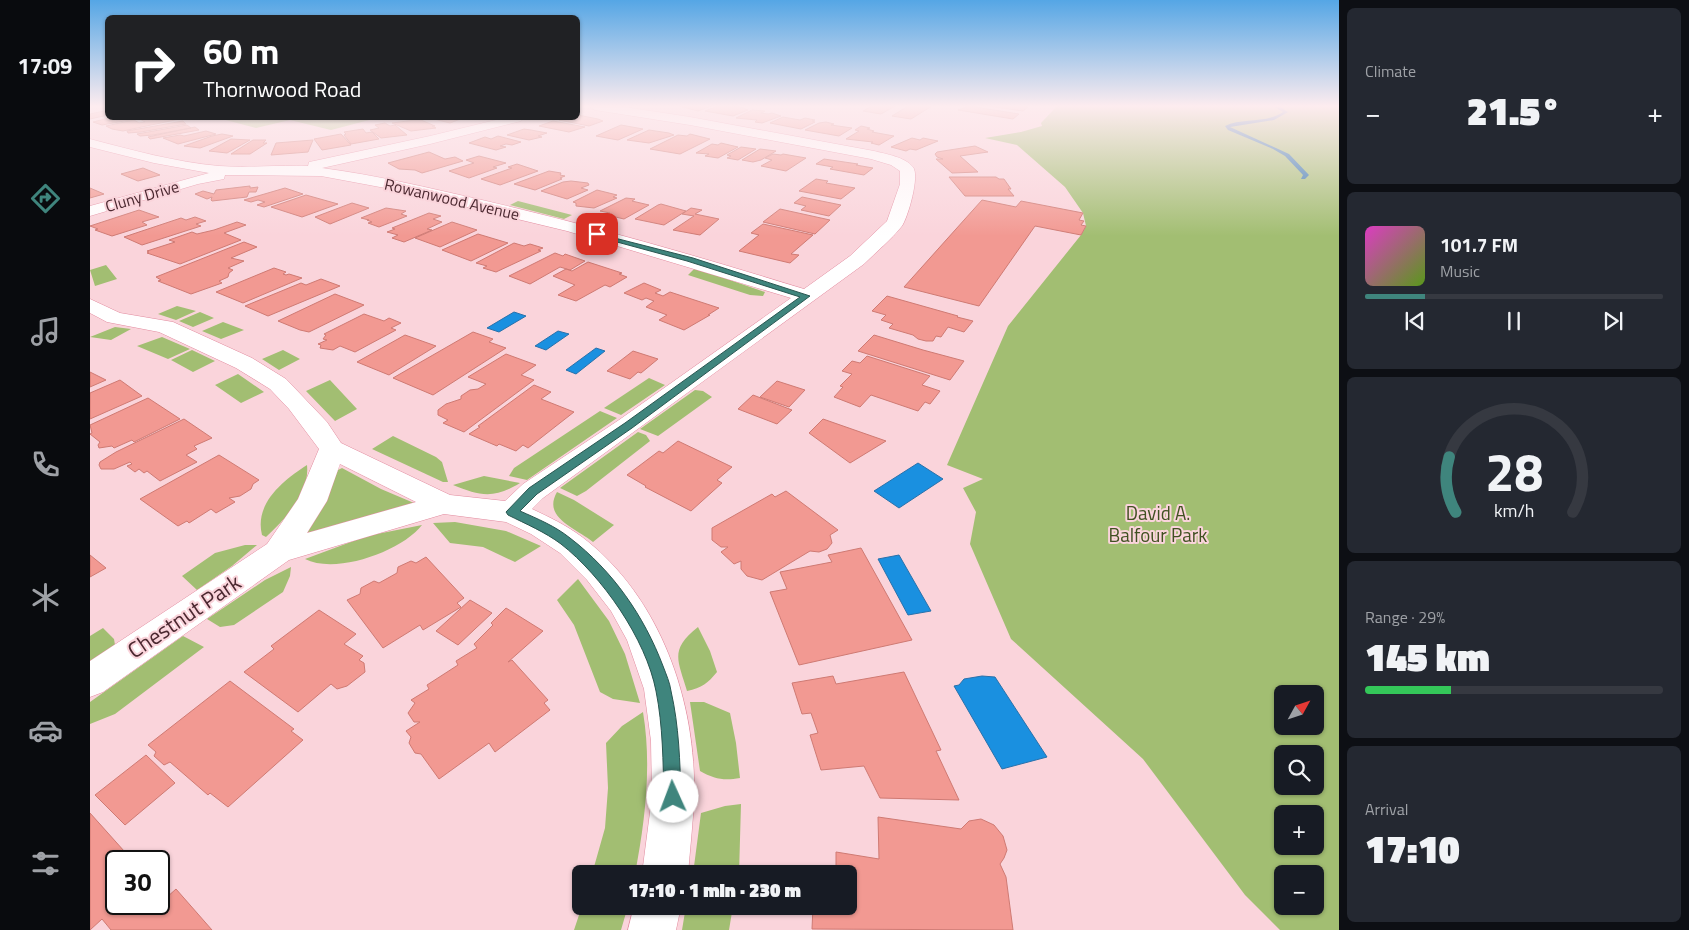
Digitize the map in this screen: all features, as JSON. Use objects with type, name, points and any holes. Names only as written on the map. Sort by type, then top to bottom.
[{"type":"street","name":"Rowanwood Avenue","points":[[116,149],[203,168],[311,171],[334,174],[456,198],[681,257],[806,296]]},
{"type":"street","name":"Cluny Drive","points":[[90,211],[196,180],[319,165],[388,149]]},
{"type":"street","points":[[512,512],[533,491],[628,425],[856,260],[895,223],[908,184],[909,175],[907,169],[896,162],[839,149]]},
{"type":"street","points":[[98,315],[165,327],[216,349],[253,368],[278,384],[298,404],[332,449]]},
{"type":"street","name":"Chestnut Park","points":[[278,552],[312,501],[332,449],[444,504],[512,512],[542,526],[565,541],[598,571],[623,602],[644,637],[664,690],[671,741],[673,797],[666,865]]},
{"type":"street","name":"Chestnut Park","points":[[90,681],[278,552],[444,504]]},
{"type":"street","points":[[652,930],[656,915]]},
{"type":"green space","name":"David A. Balfour Park","points":[[1022,149],[1339,149],[1339,930],[1280,930],[1245,895],[1143,759],[1011,639],[970,544],[976,512],[963,488],[983,479],[947,465],[1008,326],[1081,235],[1086,226],[1083,213],[1065,187]]},
{"type":"green space","points":[[518,201],[572,215],[564,219],[510,205]]},
{"type":"green space","points":[[106,265],[117,279],[95,286],[90,270]]},
{"type":"green space","points":[[695,268],[765,292],[763,296],[750,295],[688,275]]},
{"type":"green space","points":[[177,306],[196,311],[176,320],[158,314]]},
{"type":"green space","points":[[200,312],[214,318],[193,327],[179,321]]},
{"type":"green space","points":[[223,322],[244,330],[221,339],[202,331]]},
{"type":"green space","points":[[115,327],[131,329],[111,340],[90,337]]},
{"type":"green space","points":[[162,337],[190,349],[168,359],[137,346]]},
{"type":"green space","points":[[192,350],[215,361],[193,372],[171,360]]},
{"type":"green space","points":[[283,350],[300,359],[279,370],[262,359]]},
{"type":"green space","points":[[238,374],[264,392],[241,403],[215,385]]},
{"type":"green space","points":[[649,378],[665,385],[621,415],[604,408]]},
{"type":"green space","points":[[330,380],[357,409],[335,421],[306,391]]},
{"type":"green space","points":[[695,390],[703,391],[712,397],[658,436],[640,429]]},
{"type":"green space","points":[[600,411],[617,418],[527,480],[509,476],[514,468]]},
{"type":"green space","points":[[638,432],[646,435],[650,441],[586,491],[577,496],[560,488]]},
{"type":"green space","points":[[393,436],[436,457],[442,462],[448,482],[443,482],[372,449]]},
{"type":"green space","points":[[307,465],[305,486],[295,505],[266,537],[262,535],[262,513],[267,503],[281,485]]},
{"type":"green space","points":[[342,468],[381,489],[414,503],[325,531],[299,534],[325,502],[338,470]]},
{"type":"green space","points":[[484,476],[520,483],[494,494],[471,492],[453,485]]},
{"type":"green space","points":[[557,492],[574,500],[614,525],[593,542],[557,516],[554,509],[554,501]]},
{"type":"green space","points":[[455,522],[506,531],[541,546],[515,562],[483,547],[450,543],[433,523]]},
{"type":"green space","points":[[422,525],[413,535],[400,544],[368,558],[334,564],[318,563],[305,559],[367,536]]},
{"type":"green space","points":[[245,545],[257,545],[232,566],[197,590],[182,576],[215,553]]},
{"type":"green space","points":[[291,567],[290,576],[283,592],[234,625],[220,627],[207,619],[265,580]]},
{"type":"green space","points":[[578,579],[609,621],[625,654],[640,703],[613,699],[600,692],[574,625],[557,600]]},
{"type":"green space","points":[[698,627],[710,651],[717,672],[704,684],[687,691],[679,663],[679,649],[689,635]]},
{"type":"green space","points":[[103,628],[114,639],[115,645],[90,662],[90,636]]},
{"type":"green space","points":[[183,636],[204,647],[115,714],[90,724],[90,702]]},
{"type":"green space","points":[[690,702],[704,702],[730,713],[740,778],[719,779],[700,771]]},
{"type":"green space","points":[[643,712],[646,732],[647,773],[642,834],[637,865],[595,865],[605,828],[608,788],[606,743],[622,726]]},
{"type":"green space","points":[[741,804],[739,865],[694,865],[701,813],[725,806]]},
{"type":"green space","points":[[579,915],[625,915],[621,930],[574,930]]},
{"type":"green space","points":[[684,915],[732,915],[729,930],[682,930]]},
{"type":"water","points":[[514,312],[526,316],[499,332],[487,328]]},
{"type":"water","points":[[558,331],[569,334],[546,350],[535,346]]},
{"type":"water","points":[[596,348],[605,351],[576,374],[566,370]]},
{"type":"water","points":[[918,463],[943,479],[899,508],[874,491]]},
{"type":"water","points":[[899,555],[931,611],[908,615],[878,559]]},
{"type":"water","points":[[982,676],[995,677],[1047,757],[1002,769],[954,686],[959,685],[964,679]]},
{"type":"building","points":[[212,149],[233,149],[227,153],[209,151]]},
{"type":"building","points":[[238,149],[257,149],[250,154],[231,154]]},
{"type":"building","points":[[273,149],[309,149],[308,152],[271,155]]},
{"type":"building","points":[[652,149],[689,149],[680,154]]},
{"type":"building","points":[[702,149],[734,149],[718,158],[705,156],[709,154],[696,153]]},
{"type":"building","points":[[737,149],[755,149],[738,160],[727,158],[731,156],[727,155]]},
{"type":"building","points":[[759,149],[776,151],[761,160],[753,162],[742,160]]},
{"type":"building","points":[[953,149],[982,149],[988,152],[960,156],[978,172],[952,173],[936,159],[943,159],[937,157],[935,154]]},
{"type":"building","points":[[429,152],[445,159],[455,157],[463,161],[422,173],[415,170],[399,169],[388,163]]},
{"type":"building","points":[[773,154],[806,158],[786,171],[761,166],[772,160],[765,158]]},
{"type":"building","points":[[479,156],[506,163],[469,178],[449,171],[474,163],[466,160]]},
{"type":"building","points":[[824,159],[873,168],[864,175],[830,169],[833,167],[816,164]]},
{"type":"building","points":[[517,164],[538,171],[500,185],[481,179],[512,168],[508,167]]},
{"type":"building","points":[[143,168],[160,175],[138,181],[121,174]]},
{"type":"building","points":[[549,171],[561,173],[560,175],[565,176],[535,190],[514,184]]},
{"type":"building","points":[[949,177],[996,177],[1004,179],[1011,189],[1008,189],[1014,196],[965,196]]},
{"type":"building","points":[[816,179],[828,181],[826,183],[855,188],[841,199],[799,191]]},
{"type":"building","points":[[563,182],[588,183],[589,185],[581,188],[588,190],[567,199],[541,191]]},
{"type":"building","points":[[250,186],[250,188],[258,187],[256,192],[249,192],[247,197],[212,201],[212,197],[207,199],[195,194],[203,191],[214,194],[216,190]]},
{"type":"building","points":[[90,188],[104,194],[90,198]]},
{"type":"building","points":[[285,188],[303,194],[264,207],[257,205],[265,202],[244,200]]},
{"type":"building","points":[[597,190],[617,195],[613,197],[617,198],[594,208],[576,206],[576,203],[573,202]]},
{"type":"building","points":[[306,195],[338,204],[302,217],[271,207]]},
{"type":"building","points":[[802,197],[841,205],[829,216],[801,210],[806,206],[794,203]]},
{"type":"building","points":[[626,198],[635,199],[632,201],[649,205],[624,219],[607,215],[610,213],[600,211]]},
{"type":"building","points":[[982,200],[1016,207],[1021,201],[1083,213],[1079,220],[1084,221],[1081,225],[1086,226],[1081,235],[1035,226],[979,306],[904,287]]},
{"type":"building","points":[[352,203],[369,208],[330,224],[315,217]]},
{"type":"building","points":[[661,204],[686,211],[664,225],[635,219],[658,205]]},
{"type":"building","points":[[386,208],[406,211],[401,214],[407,216],[379,227],[368,223],[372,222],[367,220],[369,220],[361,218]]},
{"type":"building","points":[[691,208],[702,210],[695,214],[719,219],[700,235],[673,230],[694,216],[682,214]]},
{"type":"building","points":[[780,209],[830,220],[815,234],[763,222]]},
{"type":"building","points":[[139,210],[159,217],[142,222],[147,225],[112,236],[95,230],[98,229],[90,226]]},
{"type":"building","points":[[429,213],[441,216],[433,219],[442,222],[427,229],[432,230],[404,242],[392,238],[398,235],[387,232],[395,229],[392,228]]},
{"type":"building","points":[[195,217],[206,221],[196,224],[201,226],[142,245],[124,237],[181,218],[186,220]]},
{"type":"building","points":[[237,222],[246,225],[224,233],[241,240],[180,264],[147,253],[149,252],[147,251],[175,242],[169,240],[192,232],[197,234]]},
{"type":"building","points":[[452,222],[477,230],[440,247],[415,238]]},
{"type":"building","points":[[763,224],[813,235],[791,254],[799,255],[790,263],[739,251],[759,235],[751,233]]},
{"type":"building","points":[[478,234],[508,243],[471,261],[442,250]]},
{"type":"building","points":[[244,242],[257,247],[231,258],[244,261],[228,268],[233,270],[229,273],[228,277],[219,281],[222,283],[191,294],[158,281],[161,280],[156,277]]},
{"type":"building","points":[[514,243],[524,246],[530,244],[543,248],[538,250],[541,251],[496,272],[483,268],[487,266],[476,263]]},
{"type":"building","points":[[555,253],[563,256],[565,254],[585,261],[570,270],[560,267],[530,284],[509,276]]},
{"type":"building","points":[[588,262],[622,273],[619,274],[627,277],[610,287],[605,285],[576,301],[558,295],[575,285],[553,276],[566,269],[572,271]]},
{"type":"building","points":[[274,268],[286,272],[283,274],[302,278],[243,303],[216,292]]},
{"type":"building","points":[[321,279],[340,286],[268,316],[245,306],[301,283],[306,285]]},
{"type":"building","points":[[644,283],[661,290],[655,293],[663,296],[670,292],[719,308],[684,330],[659,320],[667,315],[646,307],[654,301],[646,298],[642,300],[624,293]]},
{"type":"building","points":[[335,294],[364,305],[309,332],[278,321]]},
{"type":"building","points":[[887,296],[973,321],[964,332],[948,327],[941,337],[936,336],[933,341],[918,339],[913,335],[889,328],[893,324],[881,320],[886,315],[872,311]]},
{"type":"building","points":[[364,314],[384,321],[389,318],[401,323],[391,328],[396,330],[355,352],[340,346],[333,350],[320,348],[321,345],[318,344],[327,340],[323,339],[326,335],[324,334]]},
{"type":"building","points":[[473,332],[493,339],[489,342],[506,348],[433,395],[393,378]]},
{"type":"building","points":[[405,335],[436,346],[389,375],[357,362]]},
{"type":"building","points":[[874,335],[964,361],[950,380],[858,351]]},
{"type":"building","points":[[633,351],[658,359],[641,373],[638,372],[630,379],[607,371]]},
{"type":"building","points":[[506,354],[536,365],[521,375],[534,380],[464,432],[443,423],[448,420],[438,415],[438,410],[446,404],[461,399],[461,396],[470,390],[478,389],[486,384],[468,377]]},
{"type":"building","points":[[867,356],[930,376],[922,385],[940,391],[930,404],[925,402],[918,411],[871,395],[860,407],[834,397],[843,387],[840,386],[852,374],[842,371],[852,361],[860,363]]},
{"type":"building","points":[[90,372],[106,380],[90,387]]},
{"type":"building","points":[[120,380],[142,396],[90,419],[90,393]]},
{"type":"building","points":[[777,381],[805,390],[789,407],[760,397]]},
{"type":"building","points":[[534,385],[551,392],[541,399],[574,412],[528,448],[523,445],[516,451],[499,444],[497,446],[469,434],[480,427],[478,426]]},
{"type":"building","points":[[753,395],[792,410],[777,424],[738,409]]},
{"type":"building","points":[[148,398],[180,419],[134,442],[132,440],[114,448],[112,446],[99,448],[100,442],[90,434],[92,433],[90,425]]},
{"type":"building","points":[[184,419],[212,438],[194,446],[197,449],[186,455],[197,462],[160,481],[147,471],[144,473],[139,469],[135,472],[127,466],[132,464],[130,462],[114,469],[101,469],[100,462],[116,452]]},
{"type":"building","points":[[823,419],[886,441],[850,463],[809,433]]},
{"type":"building","points":[[678,441],[732,467],[717,480],[722,483],[691,511],[645,487],[627,475],[659,451],[663,453]]},
{"type":"building","points":[[219,455],[259,480],[253,484],[251,489],[240,496],[229,498],[235,502],[216,513],[211,509],[189,523],[187,521],[178,526],[140,499]]},
{"type":"building","points":[[786,491],[838,530],[830,535],[832,543],[827,549],[819,552],[810,551],[762,580],[747,576],[741,569],[741,561],[734,564],[721,552],[728,547],[721,547],[712,540],[712,528],[772,494],[775,497]]},
{"type":"building","points":[[861,548],[912,640],[799,665],[770,592],[787,589],[780,572],[832,562],[828,555]]},
{"type":"building","points":[[90,555],[106,568],[90,577]]},
{"type":"building","points":[[426,557],[464,598],[457,603],[461,607],[423,630],[420,625],[383,648],[347,600],[360,594],[361,588],[374,581],[379,583],[397,573],[398,567],[411,561],[416,563]]},
{"type":"building","points":[[470,600],[492,613],[458,645],[436,631]]},
{"type":"building","points":[[506,608],[543,631],[508,662],[512,660],[548,700],[544,703],[550,710],[495,752],[489,743],[439,779],[421,754],[415,753],[409,743],[411,737],[406,731],[420,722],[414,722],[408,713],[415,703],[411,700],[429,689],[427,685],[458,665],[456,661],[477,648],[474,644],[493,625],[491,623]]},
{"type":"building","points":[[319,610],[356,634],[344,644],[363,656],[359,660],[364,663],[365,672],[347,686],[337,689],[331,684],[298,712],[244,672],[274,649],[271,646]]},
{"type":"building","points":[[904,672],[941,750],[936,751],[959,800],[880,798],[864,766],[821,770],[810,735],[818,733],[811,713],[802,714],[792,683],[833,676],[836,684]]},
{"type":"building","points":[[230,681],[294,729],[291,731],[303,740],[228,807],[210,793],[208,795],[170,762],[164,765],[154,756],[156,752],[148,745]]},
{"type":"building","points":[[146,755],[175,783],[125,825],[95,795]]},
{"type":"building","points":[[90,813],[123,850],[105,850],[105,915],[170,915],[170,894],[176,889],[212,930],[111,930],[102,919],[90,930]]},
{"type":"building","points":[[878,817],[961,829],[969,821],[981,819],[994,825],[1003,836],[1007,850],[1000,864],[1006,877],[1013,930],[812,929],[813,915],[857,915],[857,865],[836,865],[836,852],[879,859]]},
{"type":"waterway","points":[[1277,149],[1287,155],[1306,175],[1303,178]]},
{"type":"route","points":[[597,234],[690,260],[806,296],[708,368],[533,491],[512,512],[542,526],[571,545],[586,559],[623,602],[644,637],[664,690],[671,741],[673,797]]}]
